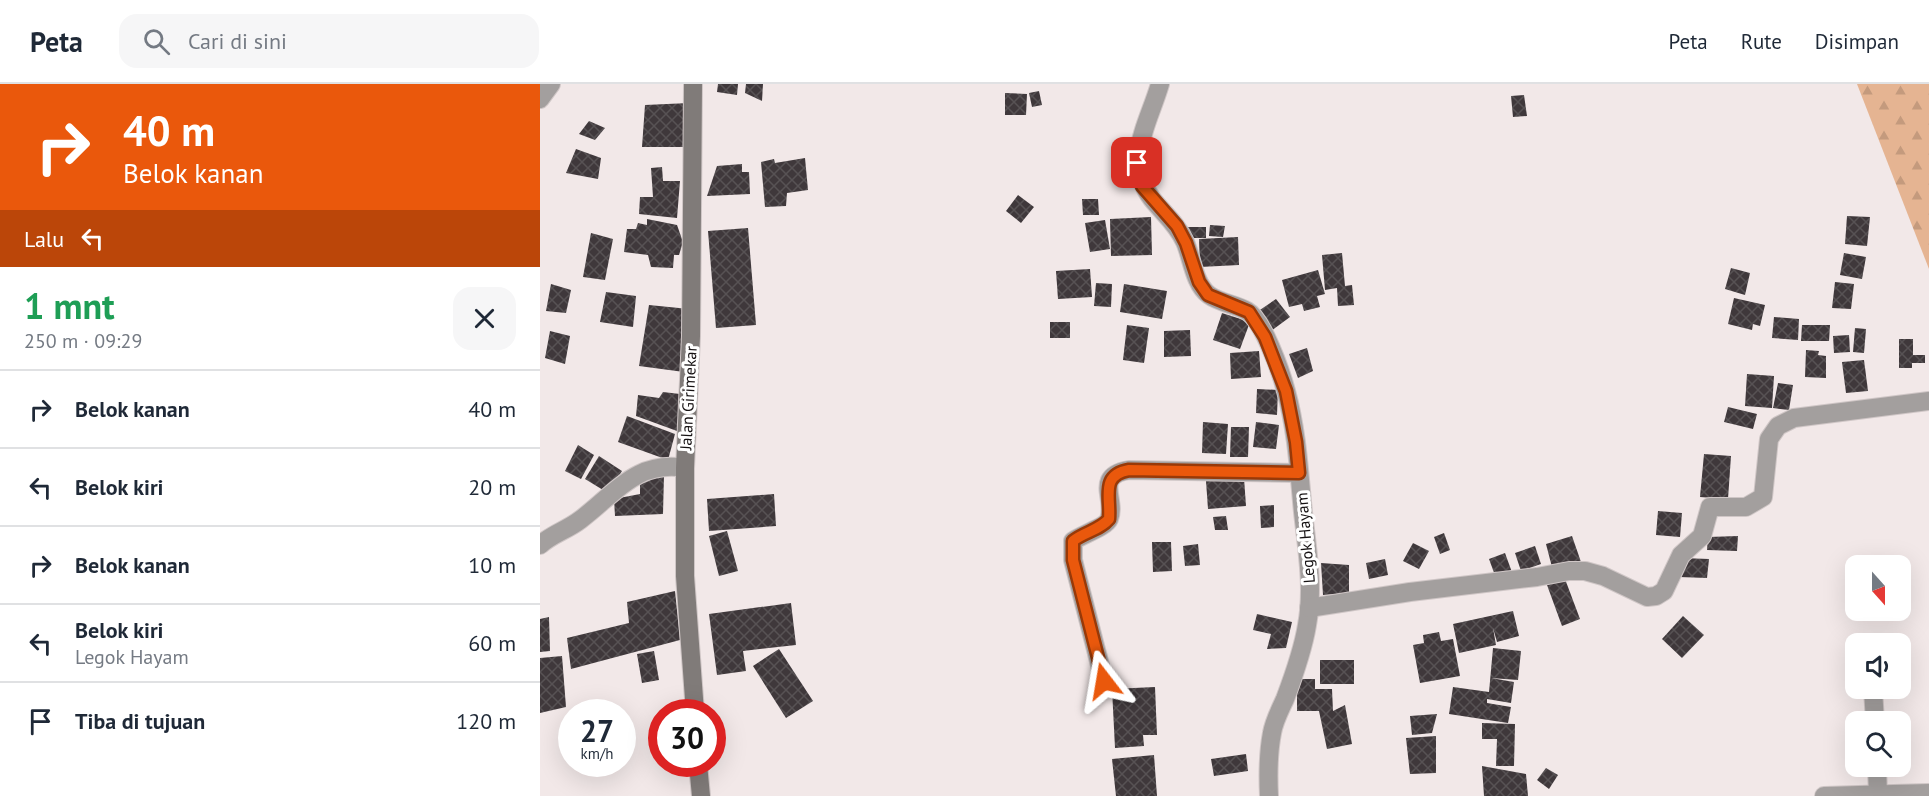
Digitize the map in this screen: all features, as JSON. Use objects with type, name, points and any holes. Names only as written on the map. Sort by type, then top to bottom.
[{"type":"street","points":[[540,99],[550,84]]},
{"type":"street","name":"Jalan Girimekar","points":[[693,84],[691,336],[685,468],[685,576],[694,699]]},
{"type":"street","name":"Legok Hayam","points":[[1160,84],[1141,137],[1137,163],[1142,186],[1177,226],[1186,243],[1199,282],[1208,295],[1249,312],[1262,331],[1286,391],[1296,442],[1310,584],[1309,608],[1295,672],[1272,731],[1268,769],[1269,796]]},
{"type":"street","points":[[1309,608],[1569,571],[1585,571],[1603,576],[1647,597],[1656,596],[1664,591],[1682,555],[1702,536],[1710,507],[1746,507],[1763,497],[1768,439],[1778,426],[1794,418],[1929,401]]},
{"type":"street","points":[[540,544],[548,537],[579,521],[633,476],[651,468],[668,465],[685,468]]},
{"type":"street","points":[[1104,681],[1073,560],[1072,548],[1073,541],[1105,524],[1109,519],[1108,489],[1112,477],[1119,471],[1129,470],[1299,473]]},
{"type":"street","points":[[699,777],[701,796]]},
{"type":"street","points":[[1877,777],[1878,795]]},
{"type":"street","points":[[1824,796],[1929,793]]},
{"type":"green space","points":[[1857,84],[1929,84],[1929,269]]},
{"type":"building","points":[[718,84],[738,84],[737,95],[717,92]]},
{"type":"building","points":[[746,84],[763,84],[762,101],[745,93]]},
{"type":"building","points":[[1039,91],[1042,105],[1032,107],[1029,93]]},
{"type":"building","points":[[1005,93],[1027,94],[1026,115],[1005,115]]},
{"type":"building","points":[[1524,95],[1527,116],[1513,117],[1511,96]]},
{"type":"building","points":[[689,103],[686,147],[642,147],[645,105]]},
{"type":"building","points":[[589,121],[605,128],[595,140],[579,134]]},
{"type":"building","points":[[576,149],[601,158],[598,179],[566,173]]},
{"type":"building","points":[[805,158],[808,190],[787,193],[786,206],[765,207],[761,162],[774,159],[775,163]]},
{"type":"building","points":[[742,164],[742,172],[749,172],[750,194],[707,196],[717,166]]},
{"type":"building","points":[[662,167],[663,181],[680,181],[677,218],[639,214],[640,197],[653,197],[651,168]]},
{"type":"building","points":[[1018,195],[1034,207],[1021,223],[1006,211]]},
{"type":"building","points":[[1082,199],[1098,199],[1099,215],[1083,215]]},
{"type":"building","points":[[1847,216],[1870,217],[1867,246],[1845,244]]},
{"type":"building","points":[[1151,217],[1152,255],[1111,256],[1110,219]]},
{"type":"building","points":[[647,219],[677,225],[683,242],[679,255],[674,255],[673,268],[651,267],[648,255],[624,252],[627,229],[636,229],[638,223],[647,225]]},
{"type":"building","points":[[1105,220],[1110,249],[1090,252],[1085,223]]},
{"type":"building","points":[[1210,225],[1225,226],[1223,237],[1209,236]]},
{"type":"building","points":[[1185,227],[1206,227],[1206,238],[1185,238]]},
{"type":"building","points":[[748,228],[756,325],[716,328],[708,231]]},
{"type":"building","points":[[591,233],[613,239],[605,280],[583,277]]},
{"type":"building","points":[[1238,237],[1239,265],[1200,267],[1199,239]]},
{"type":"building","points":[[1342,253],[1345,286],[1352,285],[1354,305],[1338,306],[1337,288],[1325,290],[1322,255]]},
{"type":"building","points":[[1844,253],[1866,257],[1862,279],[1840,275]]},
{"type":"building","points":[[1731,268],[1750,273],[1745,295],[1725,289]]},
{"type":"building","points":[[1090,269],[1092,297],[1058,299],[1056,271]]},
{"type":"building","points":[[1318,270],[1325,294],[1317,296],[1320,307],[1304,311],[1302,304],[1289,307],[1282,280]]},
{"type":"building","points":[[1835,282],[1854,284],[1851,309],[1832,308]]},
{"type":"building","points":[[1096,283],[1112,284],[1111,307],[1094,306]]},
{"type":"building","points":[[551,284],[571,290],[566,313],[546,311]]},
{"type":"building","points":[[1124,284],[1167,291],[1162,319],[1120,312]]},
{"type":"building","points":[[606,292],[636,296],[633,327],[600,322]]},
{"type":"building","points":[[1734,298],[1765,305],[1760,326],[1753,324],[1752,330],[1728,324]]},
{"type":"building","points":[[1276,299],[1290,317],[1271,331],[1257,312]]},
{"type":"building","points":[[649,305],[689,309],[684,372],[639,366]]},
{"type":"building","points":[[1222,313],[1250,322],[1240,349],[1213,340]]},
{"type":"building","points":[[1774,317],[1799,319],[1798,340],[1772,338]]},
{"type":"building","points":[[1050,322],[1070,322],[1070,338],[1050,338]]},
{"type":"building","points":[[1127,325],[1149,328],[1144,363],[1123,360]]},
{"type":"building","points":[[1802,325],[1830,325],[1829,341],[1801,341]]},
{"type":"building","points":[[1855,328],[1866,329],[1864,353],[1853,352]]},
{"type":"building","points":[[1190,330],[1191,356],[1164,357],[1164,331]]},
{"type":"building","points":[[550,331],[570,336],[565,364],[545,358]]},
{"type":"building","points":[[1849,335],[1850,352],[1834,353],[1833,336]]},
{"type":"building","points":[[1899,339],[1913,339],[1913,355],[1925,355],[1925,363],[1912,363],[1912,368],[1899,368]]},
{"type":"building","points":[[1307,348],[1313,371],[1298,378],[1289,354]]},
{"type":"building","points":[[1806,350],[1819,351],[1818,355],[1826,356],[1826,378],[1805,377]]},
{"type":"building","points":[[1259,351],[1261,377],[1231,379],[1230,353]]},
{"type":"building","points":[[1864,360],[1868,391],[1846,393],[1842,362]]},
{"type":"building","points":[[1747,374],[1774,376],[1772,408],[1745,406]]},
{"type":"building","points":[[1778,383],[1793,385],[1789,410],[1773,408]]},
{"type":"building","points":[[1257,389],[1278,390],[1277,415],[1256,413]]},
{"type":"building","points":[[663,392],[680,394],[677,431],[636,416],[638,395],[659,398]]},
{"type":"building","points":[[1728,407],[1757,414],[1753,429],[1724,422]]},
{"type":"building","points":[[627,416],[675,434],[668,460],[618,442]]},
{"type":"building","points":[[1203,422],[1228,424],[1226,454],[1202,453]]},
{"type":"building","points":[[1256,422],[1279,425],[1276,449],[1253,447]]},
{"type":"building","points":[[1231,427],[1249,427],[1248,457],[1230,457]]},
{"type":"building","points":[[578,445],[594,455],[581,479],[565,471]]},
{"type":"building","points":[[1704,454],[1731,456],[1728,499],[1700,497]]},
{"type":"building","points":[[599,456],[622,471],[608,493],[585,479]]},
{"type":"building","points":[[664,475],[663,514],[615,516],[614,499],[640,494],[640,477]]},
{"type":"building","points":[[1244,478],[1246,506],[1208,509],[1206,481]]},
{"type":"building","points":[[774,494],[776,526],[709,531],[707,499]]},
{"type":"building","points":[[1274,505],[1274,527],[1261,528],[1260,506]]},
{"type":"building","points":[[1658,511],[1682,513],[1680,537],[1656,535]]},
{"type":"building","points":[[1226,516],[1228,530],[1215,530],[1213,517]]},
{"type":"building","points":[[727,531],[738,571],[719,576],[709,536]]},
{"type":"building","points":[[1444,533],[1450,550],[1440,554],[1434,537]]},
{"type":"building","points":[[1572,536],[1581,562],[1553,571],[1546,544]]},
{"type":"building","points":[[1738,536],[1737,551],[1707,550],[1708,537]]},
{"type":"building","points":[[1152,542],[1171,542],[1172,571],[1153,572]]},
{"type":"building","points":[[1413,543],[1429,551],[1419,569],[1403,561]]},
{"type":"building","points":[[1198,544],[1200,565],[1185,566],[1183,546]]},
{"type":"building","points":[[1535,546],[1541,564],[1521,571],[1515,553]]},
{"type":"building","points":[[1505,553],[1513,575],[1497,581],[1489,559]]},
{"type":"building","points":[[1682,558],[1709,559],[1707,578],[1679,577]]},
{"type":"building","points":[[1385,559],[1388,575],[1369,579],[1366,563]]},
{"type":"building","points":[[1321,563],[1349,565],[1349,593],[1323,595]]},
{"type":"building","points":[[1565,579],[1580,619],[1562,626],[1547,585]]},
{"type":"building","points":[[675,591],[680,640],[571,669],[567,638],[629,623],[627,602]]},
{"type":"building","points":[[791,603],[796,645],[743,651],[746,671],[717,675],[709,614]]},
{"type":"building","points":[[1513,611],[1519,636],[1497,642],[1493,628],[1496,645],[1459,653],[1453,624]]},
{"type":"building","points":[[1257,614],[1292,622],[1286,648],[1267,649],[1271,634],[1253,630]]},
{"type":"building","points":[[1683,616],[1704,635],[1682,658],[1662,639]]},
{"type":"building","points":[[549,617],[550,651],[540,652],[540,619]]},
{"type":"building","points":[[1439,632],[1441,641],[1453,639],[1460,676],[1420,683],[1413,645],[1424,643],[1423,635]]},
{"type":"building","points":[[1493,648],[1521,651],[1518,680],[1491,678],[1514,682],[1511,703],[1487,699],[1487,703],[1511,707],[1508,723],[1449,714],[1453,687],[1489,692]]},
{"type":"building","points":[[779,649],[813,701],[786,718],[753,666]]},
{"type":"building","points":[[654,651],[659,680],[642,683],[637,654]]},
{"type":"building","points":[[562,656],[565,699],[558,699],[558,709],[540,713],[540,658]]},
{"type":"building","points":[[1320,660],[1354,660],[1354,684],[1320,684]]},
{"type":"building","points":[[1297,679],[1315,679],[1315,689],[1332,689],[1333,711],[1345,705],[1352,744],[1327,749],[1319,711],[1297,711]]},
{"type":"building","points":[[1155,687],[1157,735],[1143,735],[1144,746],[1115,748],[1112,689]]},
{"type":"building","points":[[1437,714],[1432,733],[1412,735],[1410,716]]},
{"type":"building","points":[[1482,723],[1515,724],[1514,766],[1496,766],[1497,739],[1482,739]]},
{"type":"building","points":[[1436,736],[1436,773],[1410,774],[1406,738]]},
{"type":"building","points":[[1246,754],[1248,771],[1214,776],[1211,759]]},
{"type":"building","points":[[1154,755],[1157,796],[1116,796],[1112,759]]},
{"type":"building","points":[[1482,766],[1526,774],[1528,796],[1484,796]]},
{"type":"building","points":[[1546,768],[1558,775],[1549,789],[1537,780]]},
{"type":"route","points":[[1104,681],[1073,560],[1072,548],[1073,541],[1105,524],[1109,519],[1108,489],[1112,477],[1119,471],[1129,470],[1299,473],[1296,442],[1286,391],[1265,337],[1249,312],[1208,295],[1199,282],[1186,243],[1177,226],[1142,186],[1137,163]]}]
